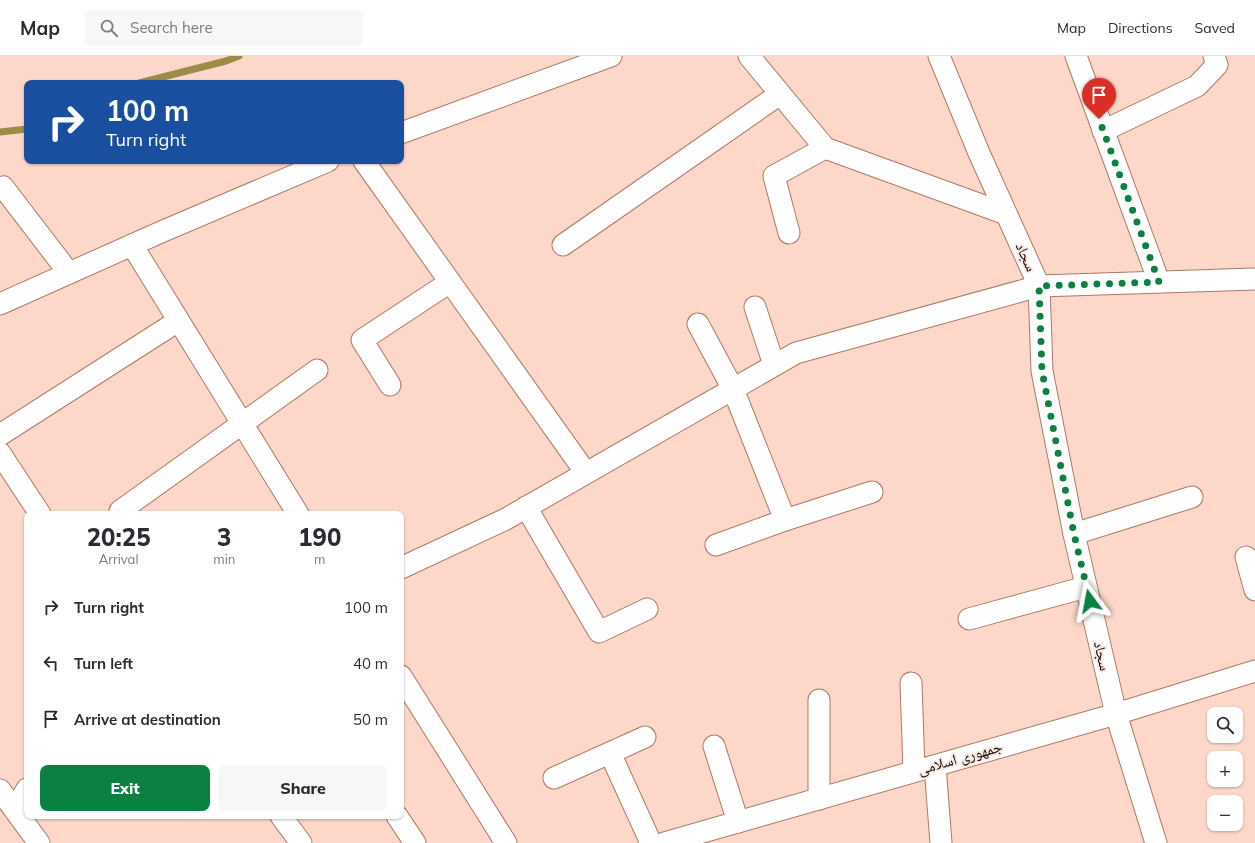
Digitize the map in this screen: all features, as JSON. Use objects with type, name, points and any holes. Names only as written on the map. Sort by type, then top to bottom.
[{"type":"street","points":[[404,132],[611,56]]},
{"type":"street","points":[[749,56],[825,148],[1006,214]]},
{"type":"street","name":"سجاد","points":[[939,56],[979,153],[1039,286],[1042,371],[1074,534],[1116,714],[1156,843]]},
{"type":"street","points":[[1076,56],[1159,282]]},
{"type":"street","points":[[1103,131],[1197,86],[1217,65],[1214,56]]},
{"type":"street","points":[[564,245],[780,94]]},
{"type":"street","points":[[789,233],[774,176],[825,148]]},
{"type":"street","points":[[0,304],[132,245],[321,164]]},
{"type":"street","points":[[366,164],[586,473]]},
{"type":"street","points":[[0,188],[3,187],[69,273]]},
{"type":"street","points":[[132,245],[241,424],[296,511]]},
{"type":"street","points":[[404,567],[506,519],[796,353],[1039,286],[1255,279]]},
{"type":"street","points":[[390,385],[362,340],[450,282]]},
{"type":"street","points":[[755,307],[774,365]]},
{"type":"street","points":[[0,435],[178,321]]},
{"type":"street","points":[[698,324],[733,389],[785,520]]},
{"type":"street","points":[[120,511],[317,370]]},
{"type":"street","points":[[0,453],[38,511]]},
{"type":"street","points":[[716,545],[785,520],[872,492]]},
{"type":"street","points":[[1074,534],[1192,497]]},
{"type":"street","points":[[526,507],[599,632],[647,610]]},
{"type":"street","points":[[1246,558],[1255,590]]},
{"type":"street","points":[[968,619],[1086,587]]},
{"type":"street","name":"جمهوری اسلامی","points":[[664,843],[1116,714],[1255,671]]},
{"type":"street","points":[[404,681],[506,843]]},
{"type":"street","points":[[911,683],[914,771]]},
{"type":"street","points":[[819,799],[820,700]]},
{"type":"street","points":[[554,778],[645,737]]},
{"type":"street","points":[[714,746],[738,822]]},
{"type":"street","points":[[610,753],[651,843]]},
{"type":"street","points":[[935,766],[942,843]]},
{"type":"street","points":[[0,790],[21,810],[24,800]]},
{"type":"street","points":[[26,819],[39,843]]},
{"type":"street","points":[[283,819],[301,843]]},
{"type":"street","points":[[399,819],[415,843]]},
{"type":"waterway","points":[[151,80],[226,61],[239,56]]},
{"type":"waterway","points":[[0,132],[24,129]]},
{"type":"route","points":[[1090,601],[1074,534],[1042,371],[1039,286],[1159,282],[1099,119]]}]
